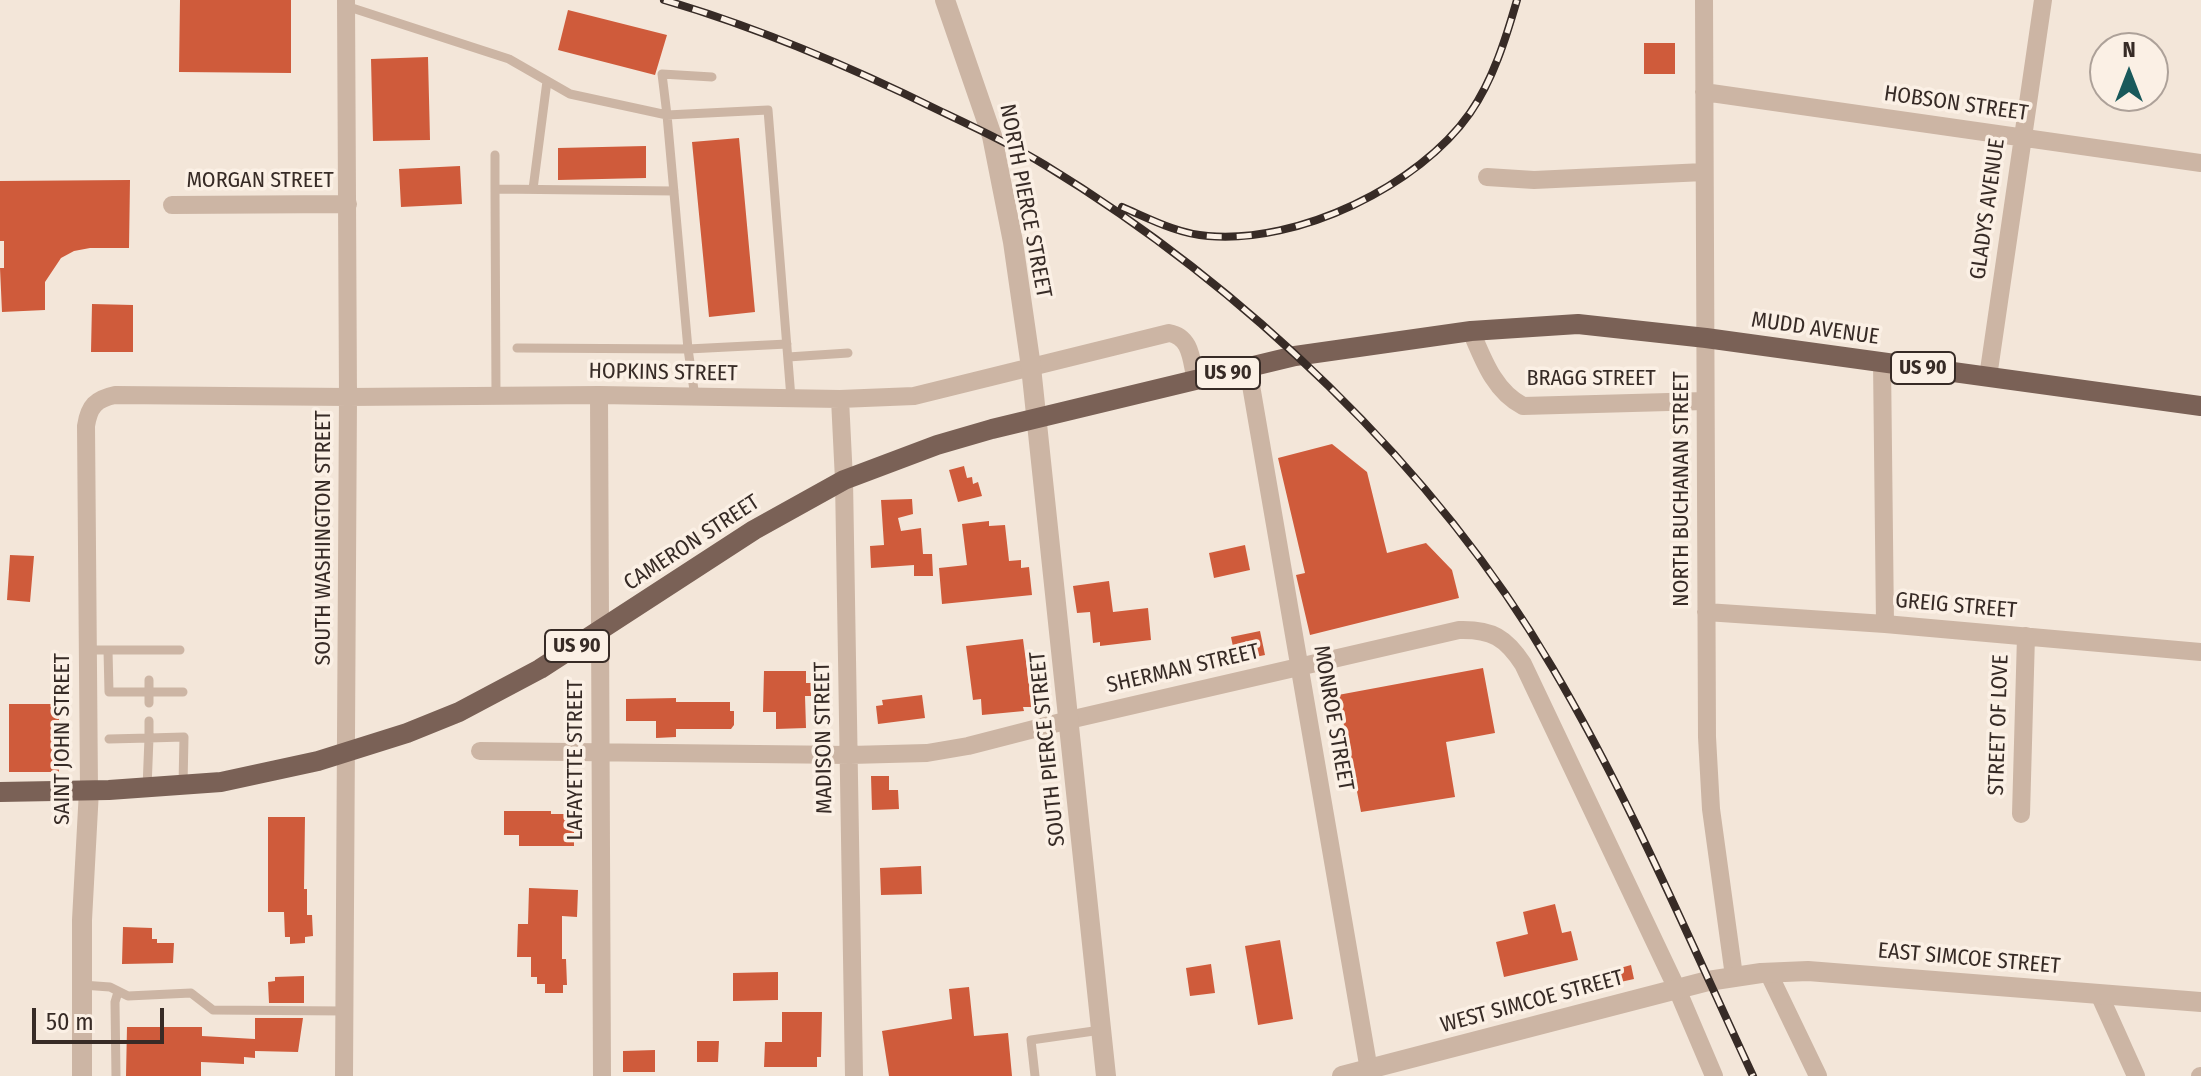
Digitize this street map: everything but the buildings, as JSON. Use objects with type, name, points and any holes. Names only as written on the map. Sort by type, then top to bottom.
[{"type":"main road","name":"MUDD AVENUE","points":[[1422,337],[1578,324],[1706,338],[2201,406]]},
{"type":"main road","name":"CAMERON STREET","points":[[0,792],[183,786],[265,774],[407,733],[459,712],[540,669],[754,530],[844,480],[937,445],[1036,417],[1295,356],[1422,337]]},
{"type":"street","name":"NORTH PIERCE STREET","points":[[945,0],[992,136],[1013,242],[1036,417]]},
{"type":"street","name":"NORTH BUCHANAN STREET","points":[[1704,0],[1706,612],[1711,809],[1734,976]]},
{"type":"street","name":"GLADYS AVENUE","points":[[1988,377],[2043,0]]},
{"type":"street","name":"SOUTH WASHINGTON STREET","points":[[344,1076],[348,397],[346,3]]},
{"type":"street","name":"HOBSON STREET","points":[[1704,92],[2201,163]]},
{"type":"street","points":[[1487,177],[1534,180],[1704,172]]},
{"type":"street","name":"MORGAN STREET","points":[[172,205],[348,204]]},
{"type":"street","name":"BRAGG STREET","points":[[1471,331],[1490,373],[1515,402],[1523,406],[1705,401]]},
{"type":"street","name":"HOPKINS STREET","points":[[93,405],[103,397],[115,395],[599,395],[840,399],[914,396],[1169,333],[1176,334],[1187,344],[1196,380]]},
{"type":"street","points":[[1882,362],[1885,624]]},
{"type":"street","name":"MONROE STREET","points":[[1248,368],[1370,1073]]},
{"type":"street","name":"LAFAYETTE STREET","points":[[599,395],[602,1076]]},
{"type":"street","name":"MADISON STREET","points":[[840,399],[850,755],[854,1076]]},
{"type":"street","name":"SAINT JOHN STREET","points":[[82,1076],[82,920],[89,790],[86,426],[93,405]]},
{"type":"street","name":"SOUTH PIERCE STREET","points":[[1036,417],[1101,1030],[1103,1076]]},
{"type":"street","name":"GREIG STREET","points":[[1706,612],[1885,624],[2201,652]]},
{"type":"street","name":"SHERMAN STREET","points":[[480,751],[850,755],[945,751],[1459,630],[1481,631],[1500,637],[1523,664],[1677,989],[1714,1076]]},
{"type":"street","name":"STREET OF LOVE","points":[[2021,814],[2026,636]]},
{"type":"street","name":"EAST SIMCOE STREET","points":[[1734,976],[1808,971],[2201,1002]]},
{"type":"street","points":[[1768,972],[1818,1076]]},
{"type":"street","name":"WEST SIMCOE STREET","points":[[1342,1076],[1370,1073],[1734,976]]},
{"type":"street","points":[[2099,994],[2136,1076]]},
{"type":"street","points":[[1704,1076],[1705,1053]]},
{"type":"lane","points":[[346,3],[509,59],[570,94],[667,115],[768,110],[791,398]]},
{"type":"lane","points":[[695,397],[662,74],[712,77]]},
{"type":"lane","points":[[533,189],[547,81]]},
{"type":"lane","points":[[495,155],[496,396]]},
{"type":"lane","points":[[495,189],[674,191]]},
{"type":"lane","points":[[517,348],[688,349],[787,344]]},
{"type":"lane","points":[[788,357],[848,353]]},
{"type":"lane","points":[[88,650],[148,656],[180,650]]},
{"type":"lane","points":[[108,650],[109,692],[149,698],[183,692]]},
{"type":"lane","points":[[149,680],[149,698]]},
{"type":"lane","points":[[147,788],[149,721]]},
{"type":"lane","points":[[109,739],[184,737],[183,786]]},
{"type":"lane","points":[[82,985],[110,987],[128,996],[191,993],[213,1010],[344,1011]]},
{"type":"lane","points":[[116,1076],[115,1002],[118,992]]},
{"type":"lane","points":[[1035,1076],[1031,1040],[1101,1030]]},
{"type":"railway","points":[[664,0],[837,63],[1032,157],[1119,213],[1191,266],[1261,324],[1328,386],[1392,452],[1451,521],[1505,593],[1552,667],[1633,817],[1753,1076]]},
{"type":"railway","points":[[1122,207],[1186,232],[1208,236],[1243,236],[1317,220],[1354,205],[1420,164],[1448,140],[1470,113],[1492,73],[1517,0]]}]
